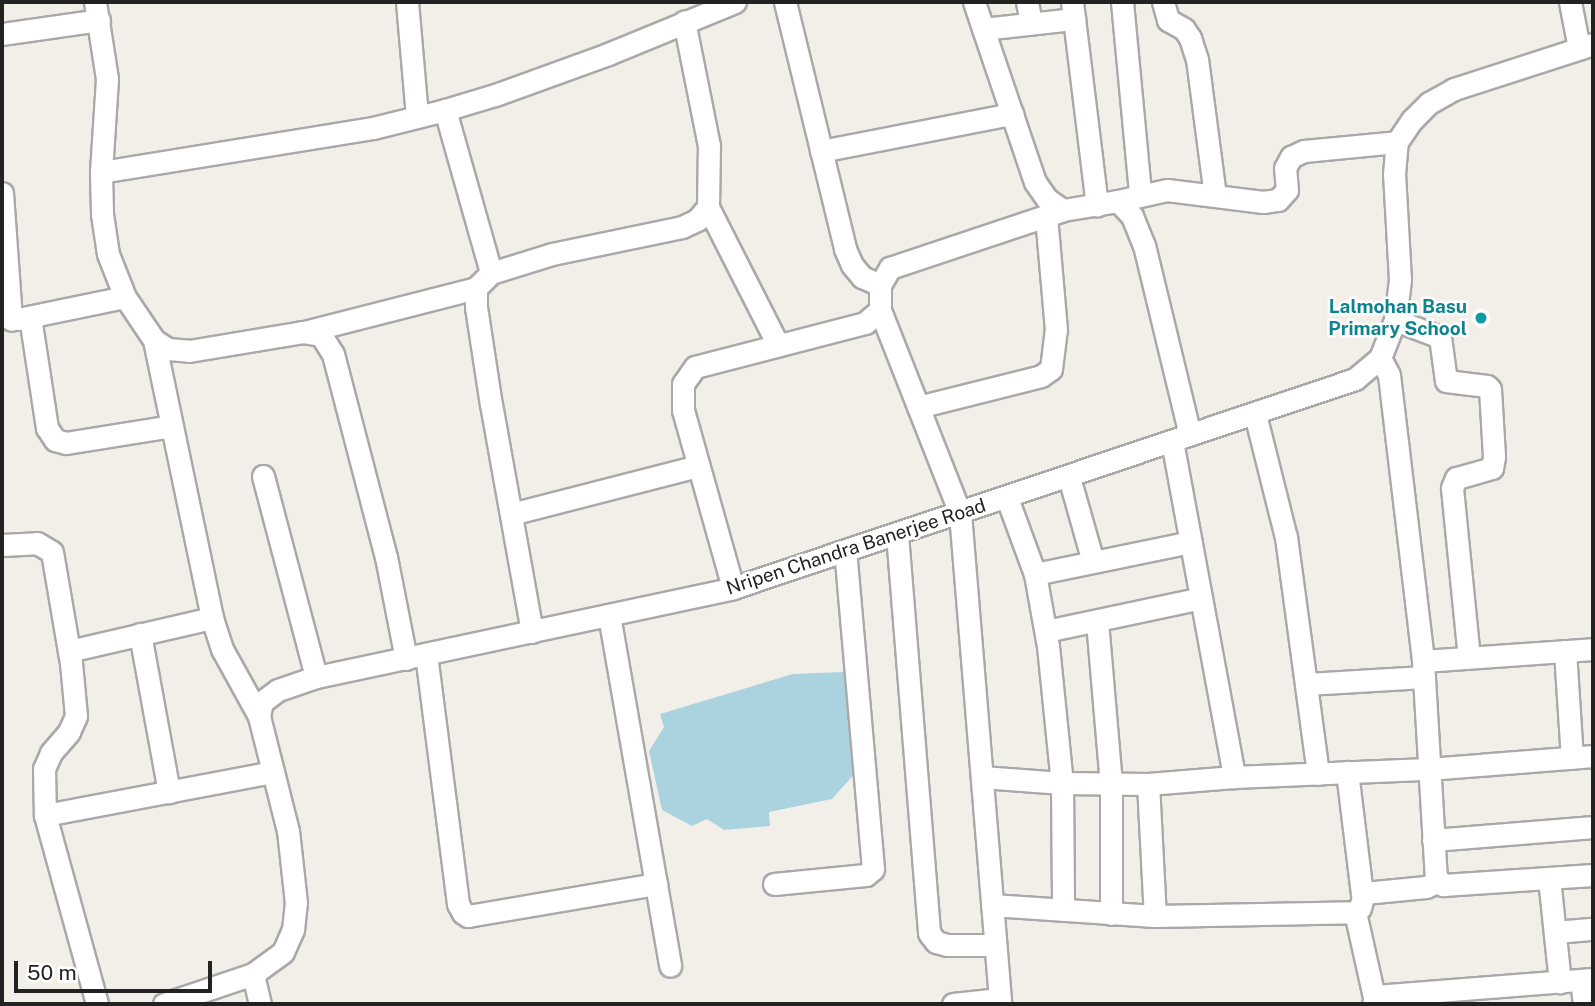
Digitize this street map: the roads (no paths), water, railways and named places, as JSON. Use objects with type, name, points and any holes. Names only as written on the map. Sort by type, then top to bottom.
[{"type":"street","points":[[407,2],[417,117]]},
{"type":"street","points":[[101,172],[373,128],[444,110],[495,95],[608,54],[735,2]]},
{"type":"street","points":[[785,2],[852,265],[862,277],[880,285]]},
{"type":"street","points":[[918,407],[1041,376],[1051,369],[1056,330],[1055,213],[1035,181],[974,2]]},
{"type":"street","points":[[1027,2],[1031,23]]},
{"type":"street","points":[[1122,2],[1140,194]]},
{"type":"street","points":[[1163,2],[1168,20],[1184,29],[1190,38],[1197,60],[1215,195]]},
{"type":"street","points":[[953,1004],[1000,1001],[960,513],[880,310],[880,285],[890,268],[1055,213],[1140,194],[1167,190],[1263,202],[1278,200],[1287,190],[1285,168],[1291,157],[1304,151],[1397,142],[1429,103],[1454,89],[1586,46],[1570,2]]},
{"type":"street","points":[[983,29],[1031,23],[1073,10],[1107,203]]},
{"type":"street","points":[[2,34],[97,11],[107,79],[101,172],[108,254],[125,297],[154,340],[212,618],[222,649],[258,716],[293,868],[293,930],[283,952],[253,974],[164,1004]]},
{"type":"street","points":[[684,21],[709,146],[708,208],[778,345]]},
{"type":"street","points":[[444,110],[484,280],[476,307],[532,632]]},
{"type":"street","points":[[821,151],[1013,114]]},
{"type":"street","name":"Nripen Chandra Banerjee Road","points":[[258,716],[262,702],[278,690],[316,677],[733,588],[1355,379],[1380,358],[1395,320],[1400,280],[1394,174],[1397,142]]},
{"type":"street","points":[[2,193],[14,320],[47,428],[55,440],[66,443],[172,426]]},
{"type":"street","points":[[1107,203],[1132,216],[1144,245],[1181,438],[1191,542],[1234,776]]},
{"type":"street","points":[[154,340],[168,349],[189,351],[302,332],[484,280],[552,254],[682,227],[697,220],[708,208]]},
{"type":"street","points":[[14,320],[125,297]]},
{"type":"street","points":[[733,588],[683,410],[683,384],[695,367],[865,323],[880,310]]},
{"type":"street","points":[[1395,320],[1440,337],[1446,381],[1487,386],[1490,389],[1494,457],[1492,468],[1456,478],[1452,488],[1469,657]]},
{"type":"street","points":[[302,332],[321,335],[333,354],[386,557],[416,657],[458,904],[463,913],[468,916],[656,884]]},
{"type":"street","points":[[1380,358],[1389,375],[1423,669],[1433,840],[1439,881],[1443,885],[1593,875]]},
{"type":"street","points":[[1255,414],[1286,537],[1318,774]]},
{"type":"street","points":[[511,514],[698,466]]},
{"type":"street","points":[[263,476],[316,677]]},
{"type":"street","points":[[1069,477],[1093,562]]},
{"type":"street","points":[[1007,498],[1035,574],[1046,631],[1062,783],[1063,909]]},
{"type":"street","points":[[897,534],[929,933],[936,942],[947,945],[995,945]]},
{"type":"street","points":[[1035,574],[1191,542]]},
{"type":"street","points":[[2,545],[37,543],[52,552],[69,651],[76,716],[69,732],[51,753],[44,769],[45,815],[97,1004]]},
{"type":"street","points":[[774,884],[866,875],[873,869],[845,552]]},
{"type":"street","points":[[1046,631],[1201,598]]},
{"type":"street","points":[[609,615],[670,966]]},
{"type":"street","points":[[69,651],[212,618]]},
{"type":"street","points":[[1097,621],[1111,784],[1111,914]]},
{"type":"street","points":[[140,635],[169,792]]},
{"type":"street","points":[[1307,684],[1423,669],[1469,657],[1593,649]]},
{"type":"street","points":[[1565,651],[1572,758]]},
{"type":"street","points":[[982,777],[1062,783],[1148,784],[1234,776],[1428,769],[1593,756]]},
{"type":"street","points":[[45,815],[273,772]]},
{"type":"street","points":[[1347,772],[1358,903],[1373,1001],[1578,980]]},
{"type":"street","points":[[1148,784],[1155,916]]},
{"type":"street","points":[[1433,840],[1593,827]]},
{"type":"street","points":[[1549,878],[1555,932],[1578,980],[1584,1004]]},
{"type":"street","points":[[992,905],[1155,916],[1358,903],[1426,887],[1439,881]]},
{"type":"street","points":[[1555,932],[1593,929]]},
{"type":"street","points":[[253,974],[260,1004]]},
{"type":"water","points":[[844,672],[857,771],[832,799],[769,812],[770,826],[724,830],[707,819],[692,826],[662,810],[649,751],[664,727],[660,714],[793,674]]},
{"type":"place","name":"Lalmohan Basu Primary School","points":[[1481,318]]}]
